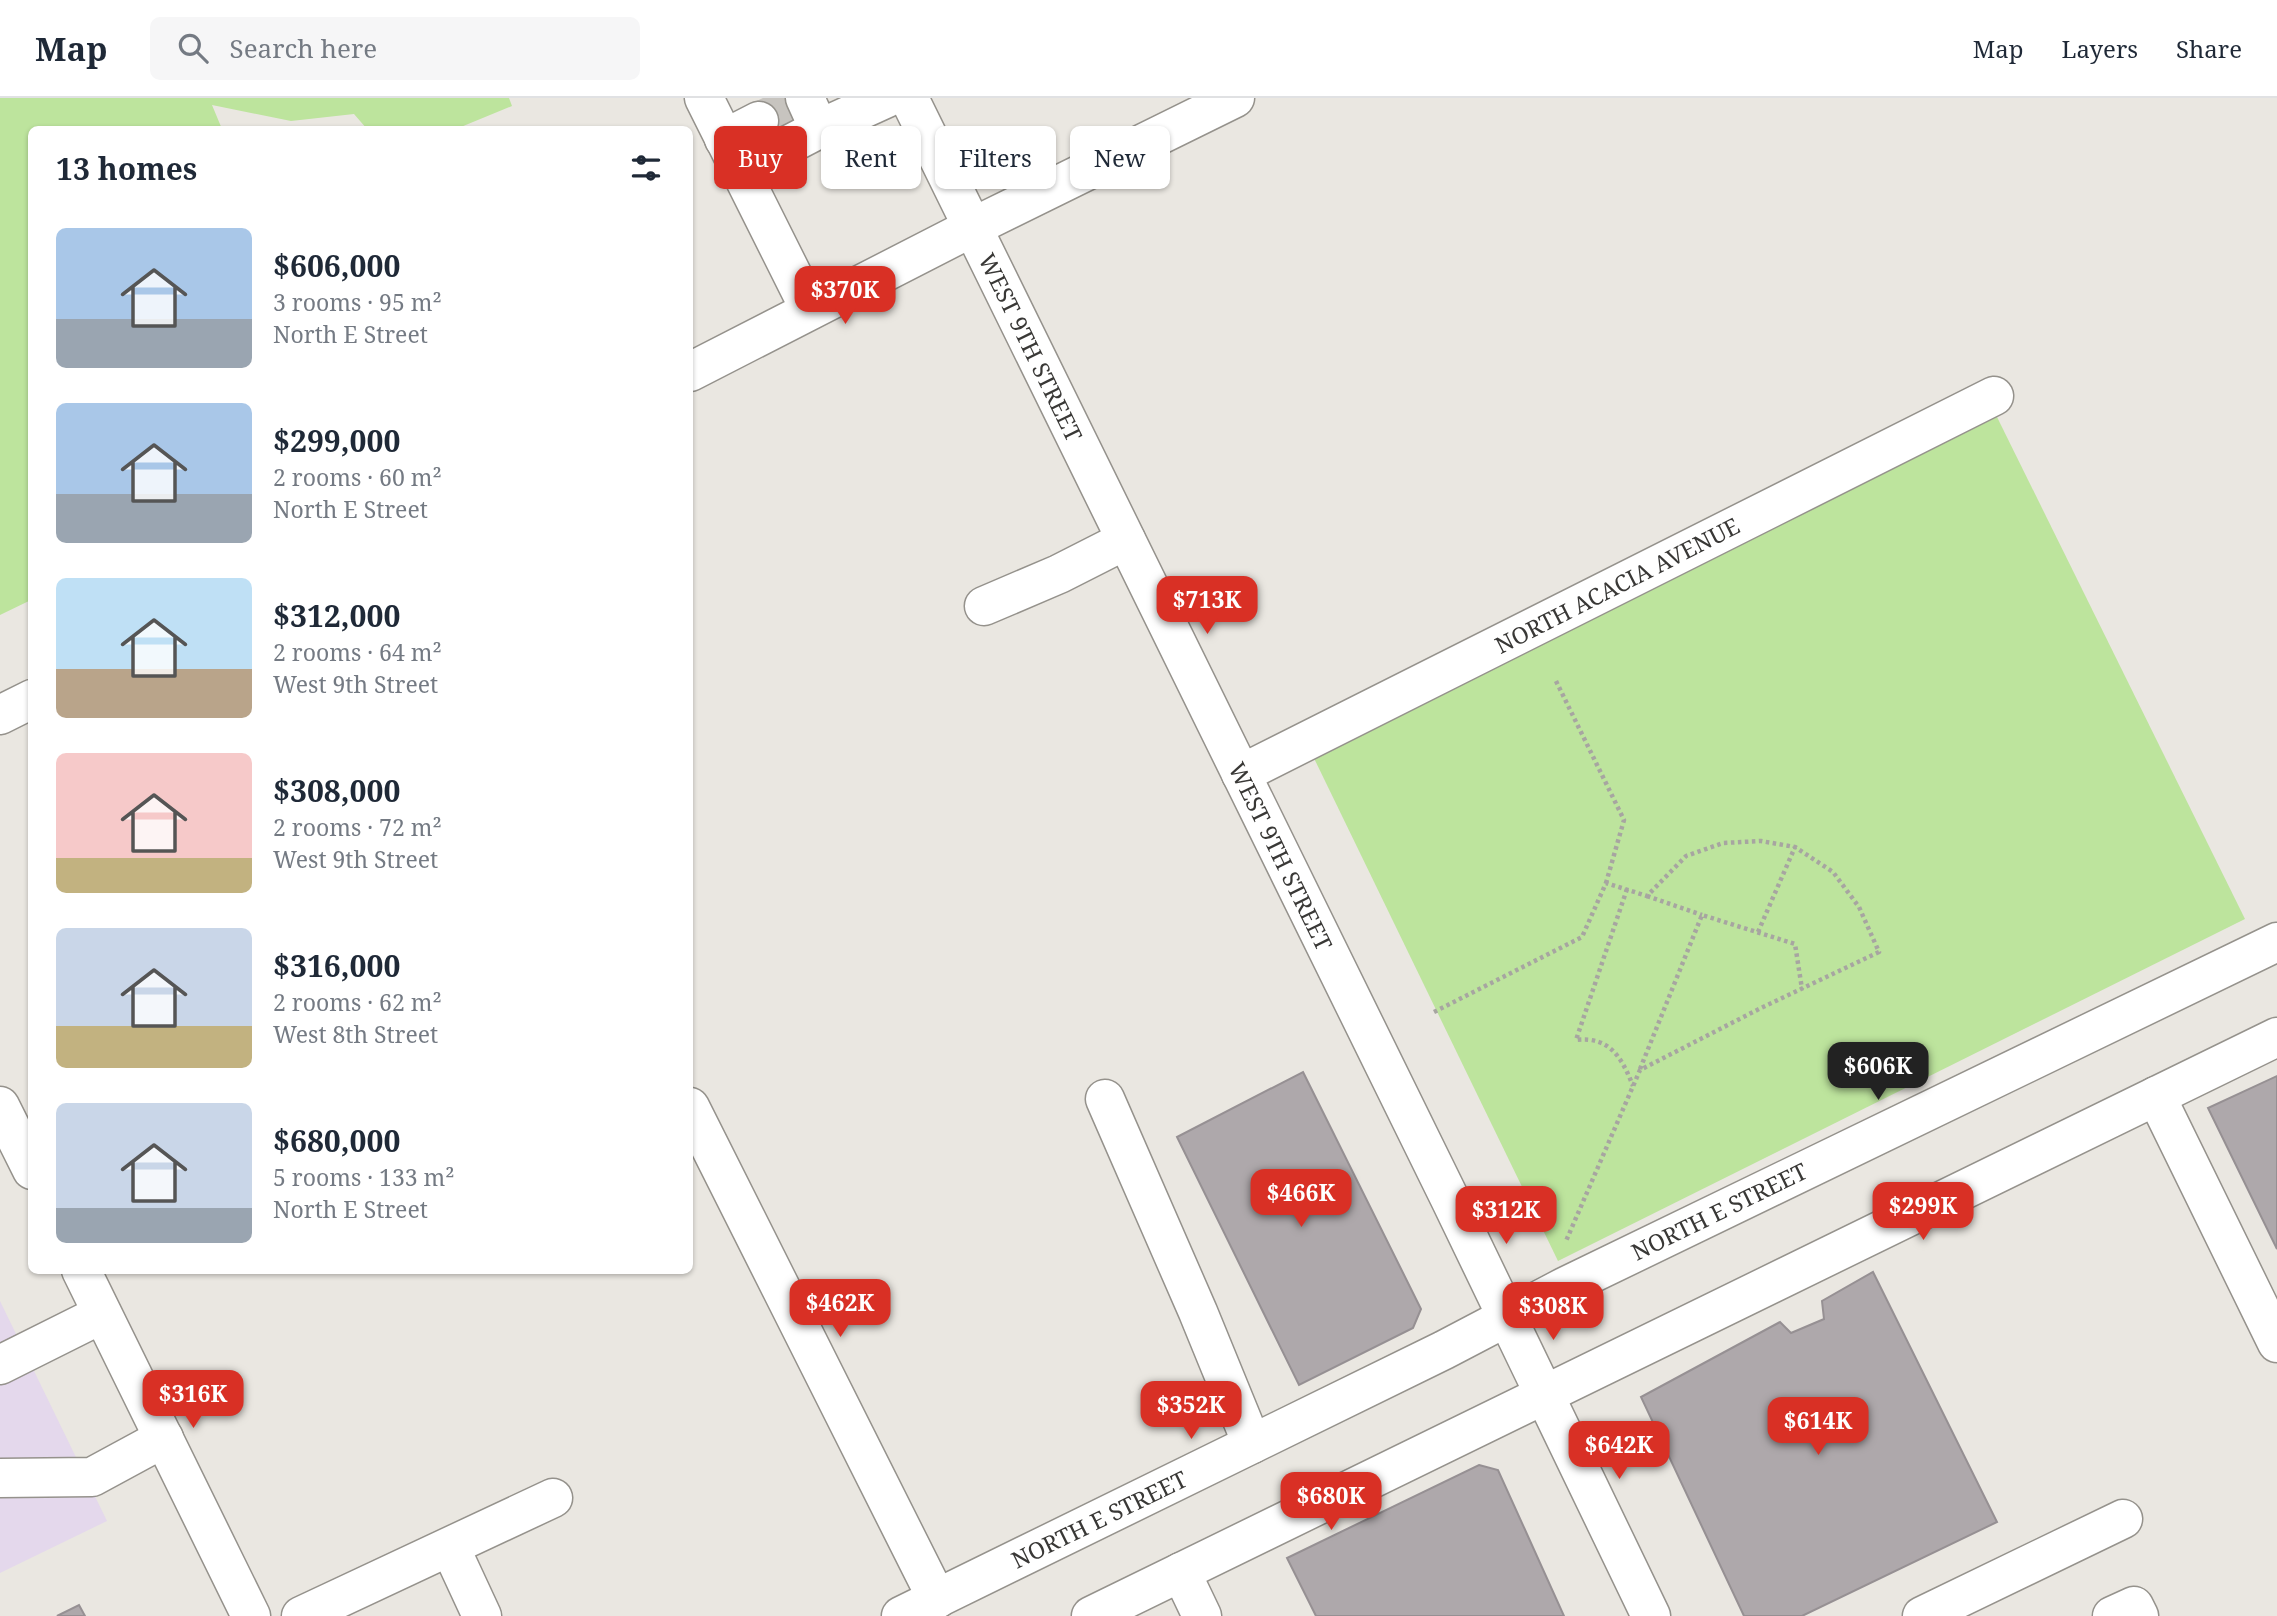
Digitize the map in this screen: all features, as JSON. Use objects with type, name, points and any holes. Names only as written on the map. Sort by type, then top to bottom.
[{"type":"street","points":[[776,126],[806,107],[887,98]]},
{"type":"street","name":"WEST 9TH STREET","points":[[909,98],[1651,1616]]},
{"type":"street","points":[[693,370],[973,227],[1235,98]]},
{"type":"street","points":[[707,99],[719,126]]},
{"type":"street","points":[[756,126],[760,121]]},
{"type":"street","points":[[750,189],[810,310]]},
{"type":"street","name":"NORTH ACACIA AVENUE","points":[[1241,774],[1994,396]]},
{"type":"street","points":[[984,606],[1059,574],[1126,540]]},
{"type":"street","points":[[0,715],[28,701]]},
{"type":"street","name":"NORTH E STREET","points":[[901,1616],[1578,1280],[2277,942]]},
{"type":"street","points":[[1091,1616],[2277,1037]]},
{"type":"street","points":[[2157,1096],[2277,1343]]},
{"type":"street","points":[[1105,1099],[1252,1444]]},
{"type":"street","points":[[0,1106],[28,1162]]},
{"type":"street","points":[[693,1113],[937,1598]]},
{"type":"street","points":[[83,1274],[251,1616]]},
{"type":"street","points":[[0,1364],[102,1314]]},
{"type":"street","points":[[0,1478],[92,1477],[164,1438]]},
{"type":"street","points":[[301,1616],[553,1497]]},
{"type":"street","points":[[1922,1616],[2123,1518]]},
{"type":"street","points":[[450,1547],[482,1616]]},
{"type":"street","points":[[1181,1572],[1202,1616]]},
{"type":"street","points":[[2112,1616],[2134,1606],[2139,1616]]},
{"type":"path","points":[[1434,1012],[1583,937],[1606,883],[1624,820],[1556,681]]},
{"type":"path","points":[[1640,1070],[1879,952],[1859,907],[1833,872],[1796,847],[1761,841],[1723,843],[1686,856],[1647,896]]},
{"type":"path","points":[[1758,932],[1796,847]]},
{"type":"path","points":[[1606,883],[1795,944],[1802,989]]},
{"type":"path","points":[[1626,888],[1576,1040],[1596,1041],[1618,1055],[1633,1086]]},
{"type":"path","points":[[1562,1250],[1640,1070],[1702,915]]},
{"type":"shaded area","points":[[0,1301],[107,1521],[0,1573]]},
{"type":"green space","points":[[0,98],[509,98],[512,106],[463,126],[364,126],[354,114],[291,121],[212,105],[221,126],[28,126],[28,601],[0,615]]},
{"type":"green space","points":[[1997,417],[2245,919],[1558,1261],[1310,750]]},
{"type":"building","points":[[1303,1072],[1421,1309],[1413,1328],[1299,1385],[1177,1137]]},
{"type":"building","points":[[2277,1076],[2277,1249],[2208,1108]]},
{"type":"building","points":[[1873,1272],[1997,1522],[1802,1616],[1744,1616],[1641,1397],[1780,1322],[1791,1333],[1824,1319],[1822,1301]]},
{"type":"building","points":[[1479,1465],[1498,1470],[1564,1616],[1316,1616],[1287,1558]]},
{"type":"building","points":[[79,1605],[85,1616],[57,1616]]},
{"type":"tunnel","points":[[759,121],[796,103]]}]
